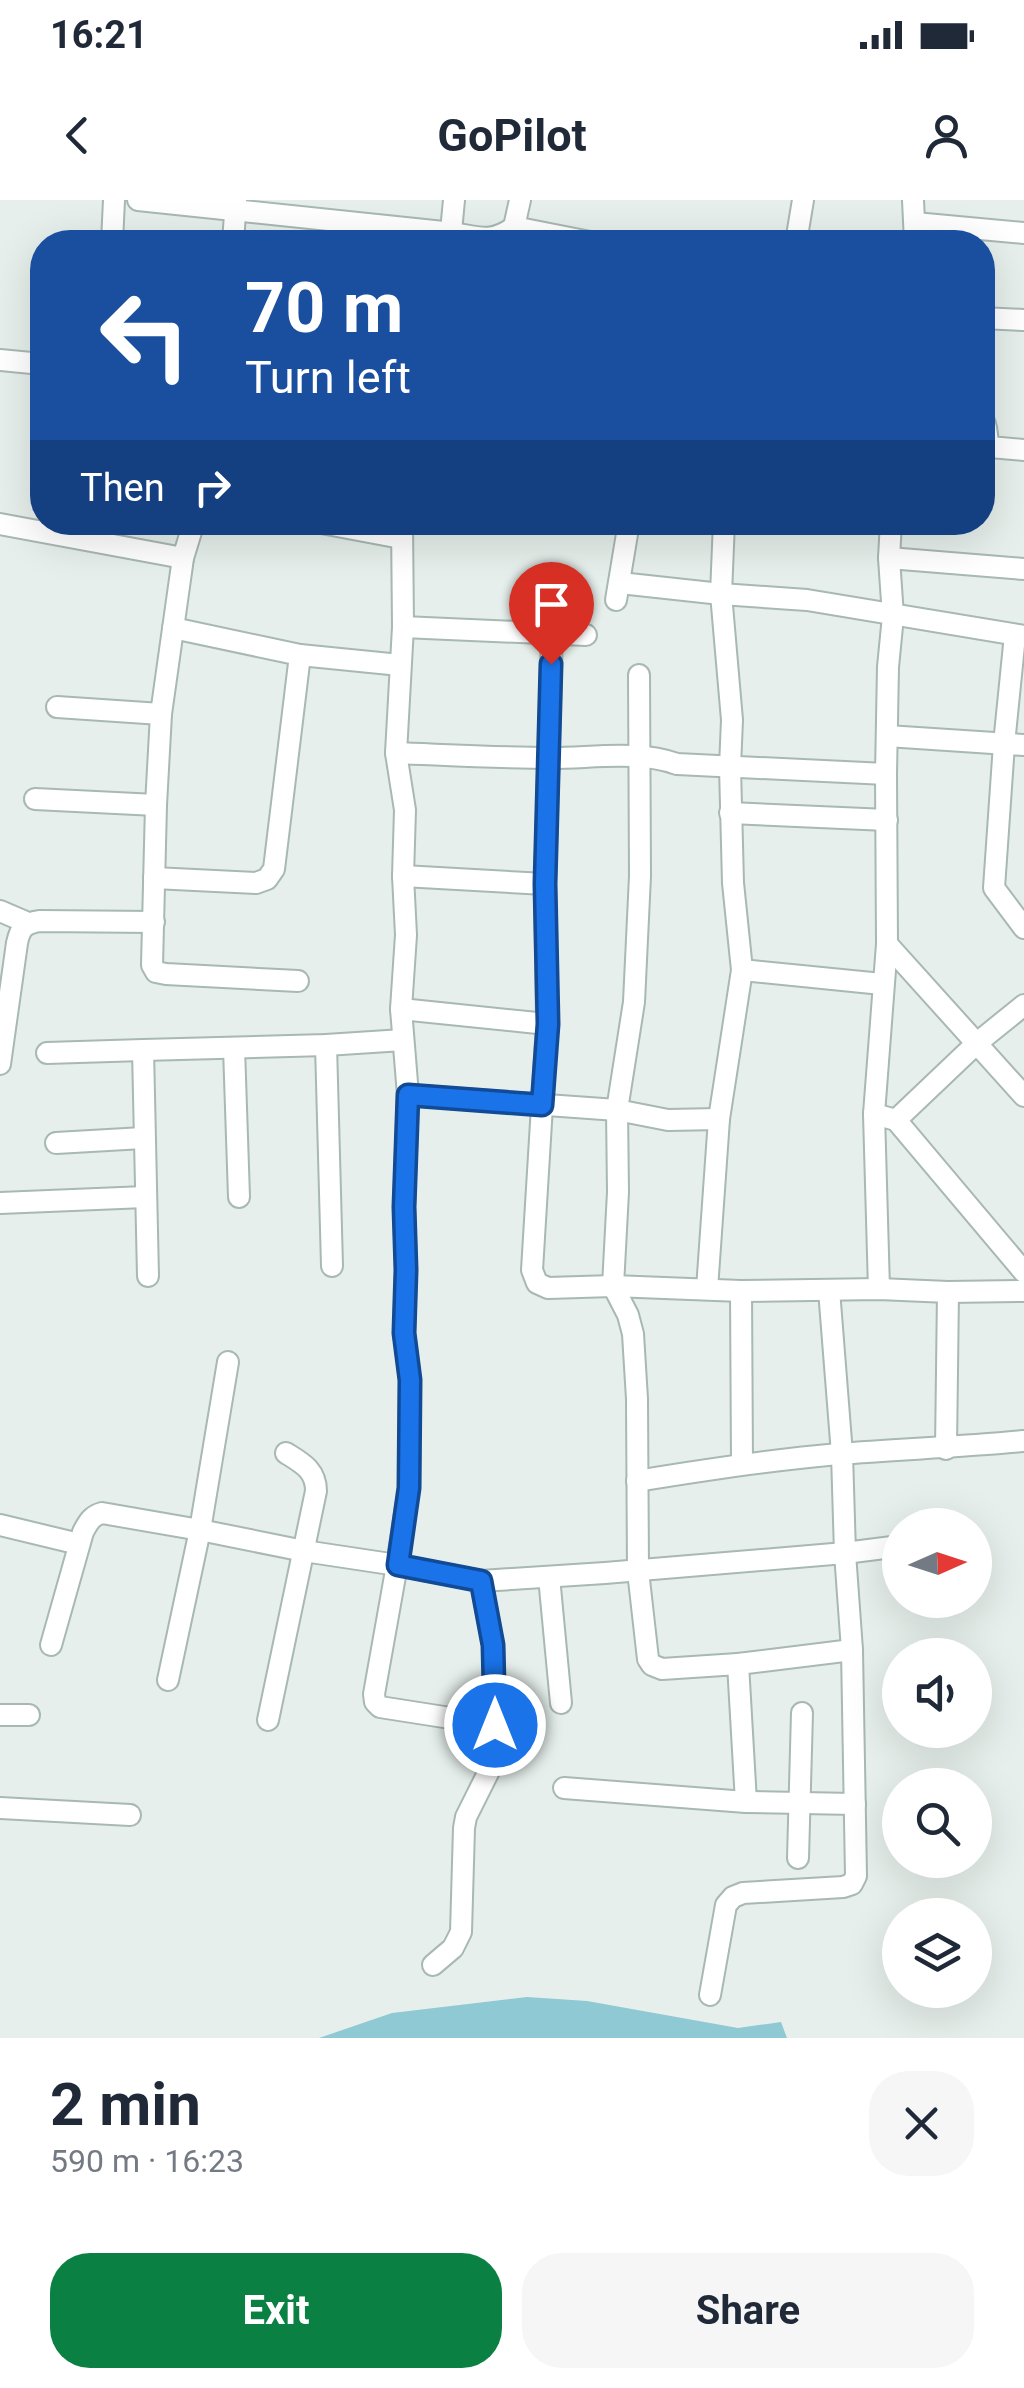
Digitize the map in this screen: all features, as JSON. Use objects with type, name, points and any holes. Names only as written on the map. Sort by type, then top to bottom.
[{"type":"street","points":[[113,230],[114,200]]},
{"type":"street","points":[[138,200],[235,204],[401,230]]},
{"type":"street","points":[[452,230],[454,200]]},
{"type":"street","points":[[514,227],[520,200]]},
{"type":"street","points":[[798,230],[803,200]]},
{"type":"street","points":[[913,200],[915,230]]},
{"type":"street","points":[[234,230],[235,204]]},
{"type":"street","points":[[509,230],[529,230]]},
{"type":"street","points":[[995,234],[1024,234]]},
{"type":"street","points":[[995,319],[1024,320]]},
{"type":"street","points":[[0,360],[30,363]]},
{"type":"street","points":[[995,447],[1024,450]]},
{"type":"street","points":[[0,524],[30,530]]},
{"type":"street","points":[[59,535],[183,558]]},
{"type":"street","points":[[190,535],[183,558],[161,714],[152,966],[156,972],[298,981]]},
{"type":"street","points":[[402,535],[396,753],[405,810],[406,935],[401,1009],[408,1095],[404,1333],[410,1380],[409,1488],[374,1694],[380,1707],[495,1725]]},
{"type":"street","points":[[627,535],[618,591],[807,600],[1020,636],[1014,744],[994,888],[1024,928]]},
{"type":"street","points":[[707,1289],[718,1119],[742,970],[730,813],[732,720],[720,594],[723,535]]},
{"type":"street","points":[[880,1289],[874,1114],[887,944],[886,774],[893,616],[890,535]]},
{"type":"street","points":[[889,558],[1024,569]]},
{"type":"street","points":[[173,628],[300,655],[400,665]]},
{"type":"street","points":[[402,628],[586,635]]},
{"type":"street","points":[[552,633],[545,884],[548,1024],[532,1270],[537,1282],[548,1288],[1024,1292]]},
{"type":"street","points":[[154,878],[256,883],[267,879],[274,869],[300,655]]},
{"type":"street","points":[[639,675],[640,876],[634,1002],[617,1110],[613,1286],[628,1314],[633,1334],[638,1570],[648,1659],[662,1669],[852,1650]]},
{"type":"street","points":[[57,707],[161,714]]},
{"type":"street","points":[[887,736],[1014,744]]},
{"type":"street","points":[[396,753],[639,757],[676,764],[886,774]]},
{"type":"street","points":[[35,799],[156,805]]},
{"type":"street","points":[[730,813],[887,820]]},
{"type":"street","points":[[403,876],[545,884]]},
{"type":"street","points":[[0,911],[28,923],[154,922]]},
{"type":"street","points":[[0,1064],[17,943],[19,933],[28,923]]},
{"type":"street","points":[[887,944],[1024,1096]]},
{"type":"street","points":[[742,970],[882,984]]},
{"type":"street","points":[[896,1120],[976,1043],[1024,1005]]},
{"type":"street","points":[[401,1009],[548,1024]]},
{"type":"street","points":[[47,1052],[403,1040]]},
{"type":"street","points":[[326,1045],[332,1266]]},
{"type":"street","points":[[234,1048],[239,1197]]},
{"type":"street","points":[[143,1050],[148,1276]]},
{"type":"street","points":[[408,1095],[617,1110],[668,1120],[718,1119]]},
{"type":"street","points":[[874,1114],[896,1120],[1024,1272]]},
{"type":"street","points":[[56,1143],[143,1138]]},
{"type":"street","points":[[0,1203],[145,1197]]},
{"type":"street","points":[[710,1995],[726,1905],[733,1897],[743,1893],[842,1887],[852,1884],[856,1876],[852,1650],[830,1290]]},
{"type":"street","points":[[741,1291],[742,1464]]},
{"type":"street","points":[[946,1449],[948,1292]]},
{"type":"street","points":[[168,1680],[200,1530],[228,1362]]},
{"type":"street","points":[[638,1481],[742,1464],[1024,1441]]},
{"type":"street","points":[[268,1720],[316,1491],[316,1480],[309,1468],[286,1453]]},
{"type":"street","points":[[51,1645],[79,1544],[89,1521],[102,1513],[481,1581],[882,1548]]},
{"type":"street","points":[[0,1524],[79,1544]]},
{"type":"street","points":[[549,1577],[561,1703]]},
{"type":"street","points":[[433,1965],[453,1948],[461,1932],[464,1828],[491,1766],[495,1725],[493,1645],[481,1581]]},
{"type":"street","points":[[738,1664],[746,1802]]},
{"type":"street","points":[[798,1858],[802,1713]]},
{"type":"street","points":[[0,1715],[29,1716]]},
{"type":"street","points":[[564,1788],[746,1802],[855,1804]]},
{"type":"street","points":[[0,1808],[130,1815]]},
{"type":"water","points":[[527,1997],[587,2001],[738,2028],[781,2022],[787,2038],[319,2038],[392,2013]]},
{"type":"route","points":[[495,1725],[493,1645],[481,1581],[398,1565],[409,1488],[410,1380],[404,1333],[408,1095],[542,1105],[548,1024],[545,884],[551,664]]}]
